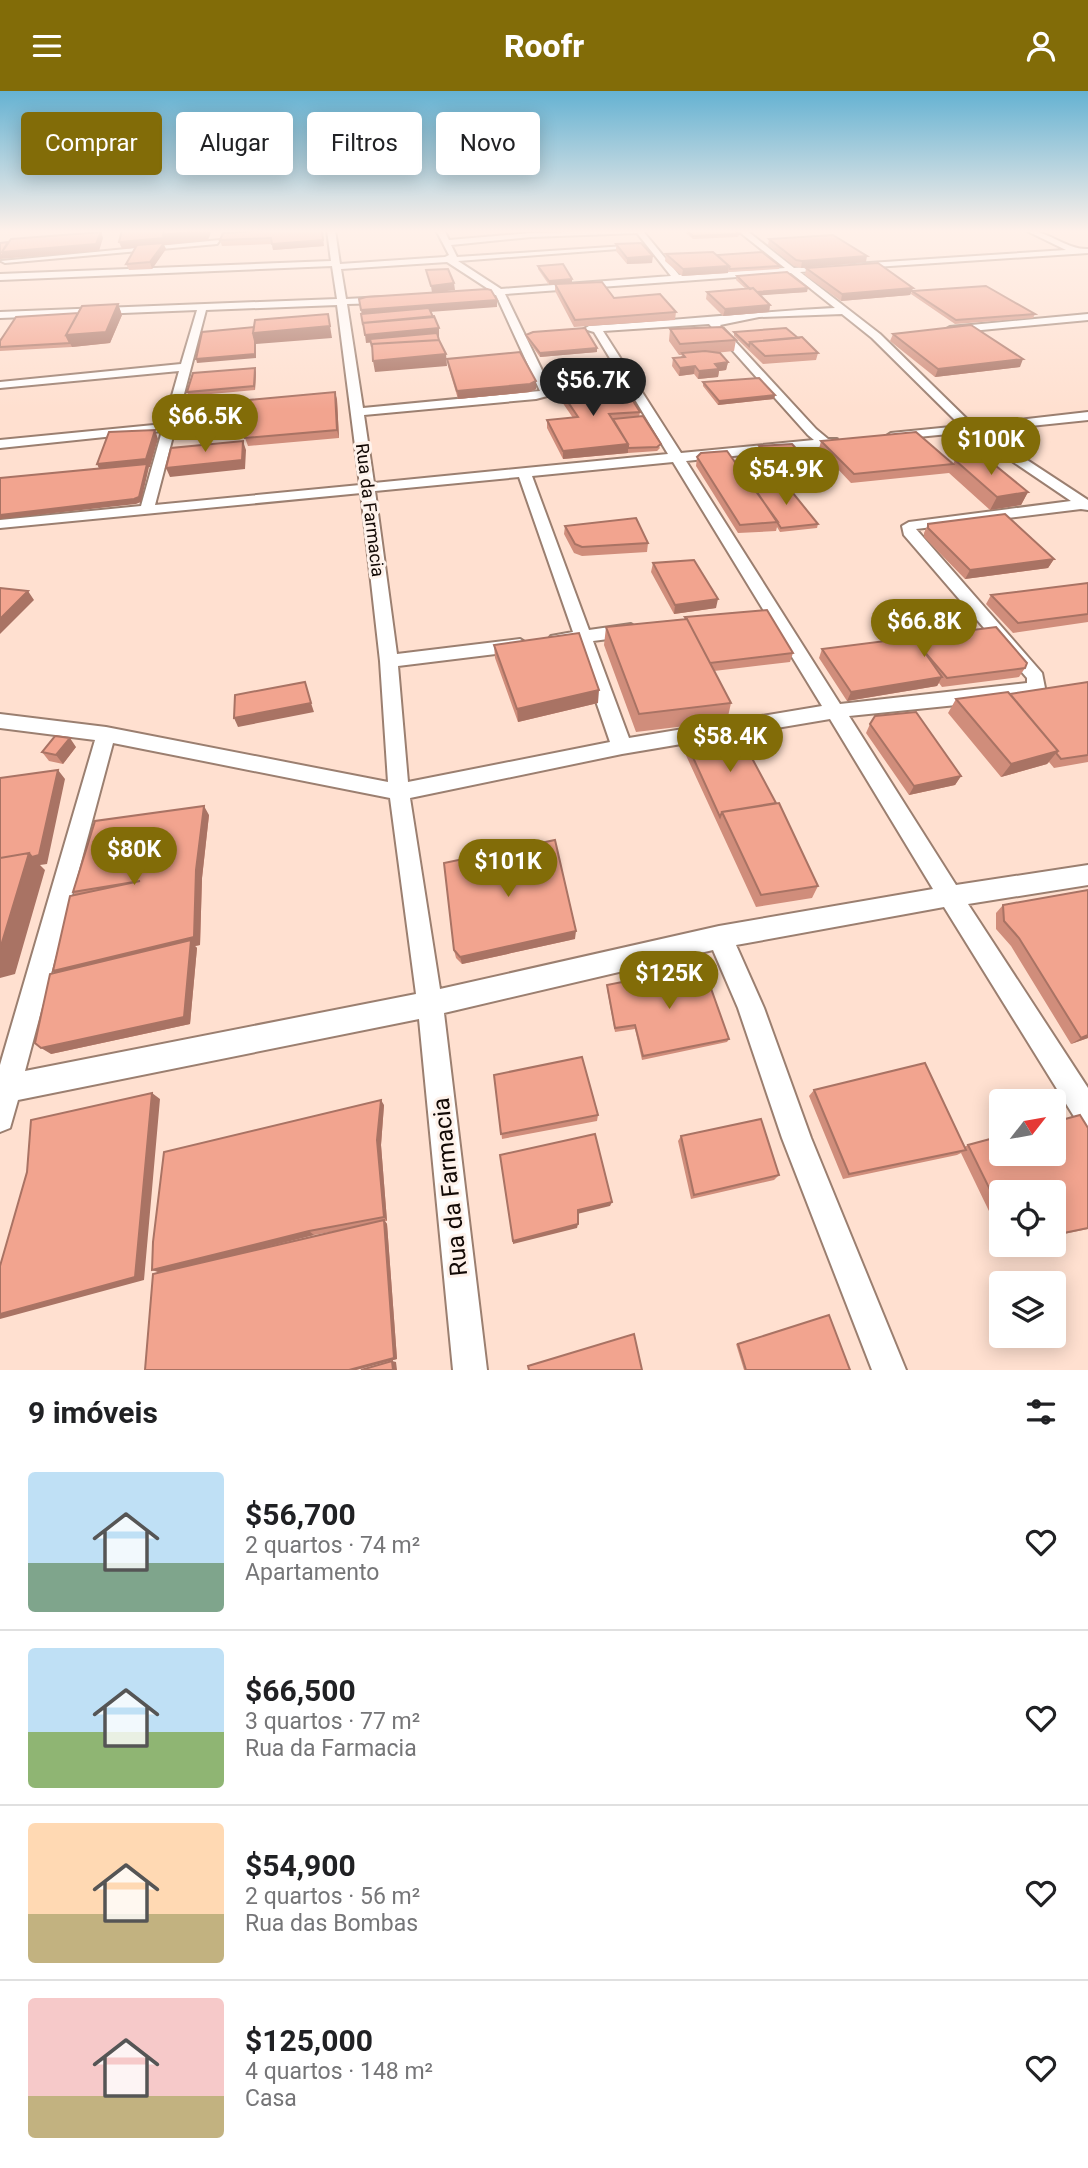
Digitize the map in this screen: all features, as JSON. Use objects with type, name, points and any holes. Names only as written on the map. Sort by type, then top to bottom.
[{"type":"street","name":"Rua da Farmacia","points":[[338,290],[358,412],[389,661],[399,792],[430,1004],[470,1370]]},
{"type":"street","points":[[358,412],[547,393],[499,292],[495,290]]},
{"type":"street","points":[[459,295],[528,290]]},
{"type":"street","points":[[816,290],[876,336],[969,427],[1086,506]]},
{"type":"street","points":[[0,316],[393,300]]},
{"type":"street","points":[[147,509],[202,308]]},
{"type":"street","points":[[572,331],[843,311]]},
{"type":"street","points":[[942,330],[1088,317]]},
{"type":"street","points":[[724,320],[714,324],[825,443]]},
{"type":"street","points":[[597,329],[678,457],[766,610],[836,711],[1088,1113]]},
{"type":"street","points":[[520,335],[533,334]]},
{"type":"street","points":[[876,336],[889,335]]},
{"type":"street","points":[[0,385],[187,367]]},
{"type":"street","points":[[879,439],[1088,416]]},
{"type":"street","points":[[0,444],[170,427]]},
{"type":"street","points":[[0,524],[366,486],[852,441]]},
{"type":"street","points":[[524,471],[622,747]]},
{"type":"street","points":[[0,721],[106,734],[399,792],[622,747],[836,711],[937,702],[1036,688],[1035,677],[909,532],[909,526],[1086,506]]},
{"type":"street","points":[[389,661],[650,627]]},
{"type":"street","points":[[0,1118],[3,1089],[106,734]]},
{"type":"street","points":[[3,1089],[430,1004],[719,937],[950,896],[1088,875]]},
{"type":"street","points":[[719,937],[743,982],[794,1133],[866,1307],[888,1370]]},
{"type":"building","points":[[490,290],[497,300],[361,310],[359,299]]},
{"type":"building","points":[[558,290],[608,290],[614,298],[660,294],[676,312],[575,320]]},
{"type":"building","points":[[755,290],[786,290],[757,292]]},
{"type":"building","points":[[755,290],[770,305],[725,309],[707,292]]},
{"type":"building","points":[[836,290],[893,290],[842,294]]},
{"type":"building","points":[[992,290],[1035,314],[956,320],[912,291]]},
{"type":"building","points":[[118,304],[106,332],[66,335],[82,306]]},
{"type":"building","points":[[429,308],[433,317],[363,325],[361,314]]},
{"type":"building","points":[[78,313],[66,335],[70,343],[0,347],[0,341],[16,317]]},
{"type":"building","points":[[328,314],[330,326],[253,333],[255,320]]},
{"type":"building","points":[[434,316],[439,328],[365,335],[363,323]]},
{"type":"building","points":[[971,325],[1023,359],[938,369],[893,334]]},
{"type":"building","points":[[254,327],[255,354],[196,359],[202,332]]},
{"type":"building","points":[[722,327],[736,340],[680,344],[670,329]]},
{"type":"building","points":[[585,328],[597,348],[540,353],[526,335],[533,332]]},
{"type":"building","points":[[786,328],[798,338],[750,342],[749,346],[734,332]]},
{"type":"building","points":[[437,333],[439,340],[372,344],[372,347],[370,339]]},
{"type":"building","points":[[802,337],[818,353],[765,356],[750,342]]},
{"type":"building","points":[[439,340],[446,354],[373,361],[372,344]]},
{"type":"building","points":[[520,352],[536,381],[530,384],[457,391],[447,359]]},
{"type":"building","points":[[682,353],[720,353],[728,362],[715,364],[719,369],[699,371],[695,366],[680,368],[673,358],[685,357]]},
{"type":"building","points":[[255,368],[254,386],[187,392],[193,373]]},
{"type":"building","points":[[759,378],[775,395],[719,401],[703,382]]},
{"type":"building","points":[[623,385],[640,412],[609,414],[628,444],[563,451],[547,420],[578,417],[560,390]]},
{"type":"building","points":[[335,392],[337,430],[245,438],[249,400]]},
{"type":"building","points":[[643,416],[661,444],[657,447],[628,448],[613,419]]},
{"type":"building","points":[[155,430],[146,459],[97,464],[109,432]]},
{"type":"building","points":[[916,432],[953,464],[854,474],[821,441]]},
{"type":"building","points":[[243,441],[242,460],[166,468],[171,448]]},
{"type":"building","points":[[792,444],[823,478],[786,481],[759,446]]},
{"type":"building","points":[[727,451],[778,522],[740,525],[697,457],[701,453]]},
{"type":"building","points":[[985,457],[1028,492],[997,497],[955,460]]},
{"type":"building","points":[[147,464],[139,497],[134,499],[0,515],[0,478]]},
{"type":"building","points":[[788,487],[818,524],[781,528],[755,489]]},
{"type":"building","points":[[1005,514],[1054,559],[970,570],[928,528],[928,524]]},
{"type":"building","points":[[636,518],[648,543],[582,547],[575,544],[565,526]]},
{"type":"building","points":[[694,560],[718,599],[675,605],[653,563]]},
{"type":"building","points":[[1088,583],[1088,614],[1018,623],[991,595]]},
{"type":"building","points":[[0,588],[28,591],[0,619]]},
{"type":"building","points":[[767,610],[793,653],[710,663],[685,617]]},
{"type":"building","points":[[687,619],[731,703],[639,714],[606,627]]},
{"type":"building","points":[[996,627],[1027,663],[1025,668],[947,678],[923,650],[942,677],[851,692],[822,649]]},
{"type":"building","points":[[579,633],[599,690],[517,709],[494,645]]},
{"type":"building","points":[[305,682],[311,703],[234,718],[235,695]]},
{"type":"building","points":[[1088,682],[1088,755],[1061,759],[1056,753],[1058,751],[1010,694]]},
{"type":"building","points":[[1008,692],[1058,751],[1011,764],[956,699]]},
{"type":"building","points":[[916,712],[961,776],[914,786],[870,724],[875,716]]},
{"type":"building","points":[[739,734],[776,803],[722,812],[720,817],[686,742]]},
{"type":"building","points":[[55,736],[70,738],[56,755],[42,752]]},
{"type":"building","points":[[58,770],[39,855],[32,857],[29,853],[0,858],[0,778]]},
{"type":"building","points":[[779,803],[818,886],[761,895],[722,812]]},
{"type":"building","points":[[204,806],[196,870],[194,937],[53,971],[70,896],[140,881],[73,892],[95,821]]},
{"type":"building","points":[[555,840],[576,931],[460,957],[454,950],[444,863]]},
{"type":"building","points":[[29,853],[0,949],[0,858]]},
{"type":"building","points":[[1088,890],[1088,1035],[1081,1038],[1019,938],[1004,921],[1003,905]]},
{"type":"building","points":[[191,940],[184,1017],[41,1048],[35,1043],[50,974]]},
{"type":"building","points":[[703,966],[729,1039],[643,1056],[635,1025],[615,1028],[607,985]]},
{"type":"building","points":[[582,1057],[598,1115],[501,1134],[494,1075]]},
{"type":"building","points":[[925,1063],[966,1150],[849,1174],[814,1090]]},
{"type":"building","points":[[152,1093],[135,1277],[0,1314],[0,1266],[27,1172],[31,1120]]},
{"type":"building","points":[[381,1100],[377,1140],[384,1217],[309,1231],[152,1270],[164,1152]]},
{"type":"building","points":[[1080,1115],[1088,1128],[1088,1228],[1066,1233],[1066,1180],[989,1180],[989,1188],[968,1145],[989,1139],[989,1166],[1066,1166],[1066,1119]]},
{"type":"building","points":[[761,1119],[779,1175],[694,1195],[681,1136]]},
{"type":"building","points":[[595,1134],[612,1202],[578,1210],[578,1224],[513,1241],[500,1155]]},
{"type":"building","points":[[384,1220],[394,1358],[349,1370],[145,1370],[153,1274]]},
{"type":"building","points":[[829,1315],[850,1370],[746,1370],[738,1344]]},
{"type":"building","points":[[634,1334],[642,1370],[529,1370],[528,1366]]},
{"type":"building","points":[[392,1361],[393,1370],[361,1370]]}]
